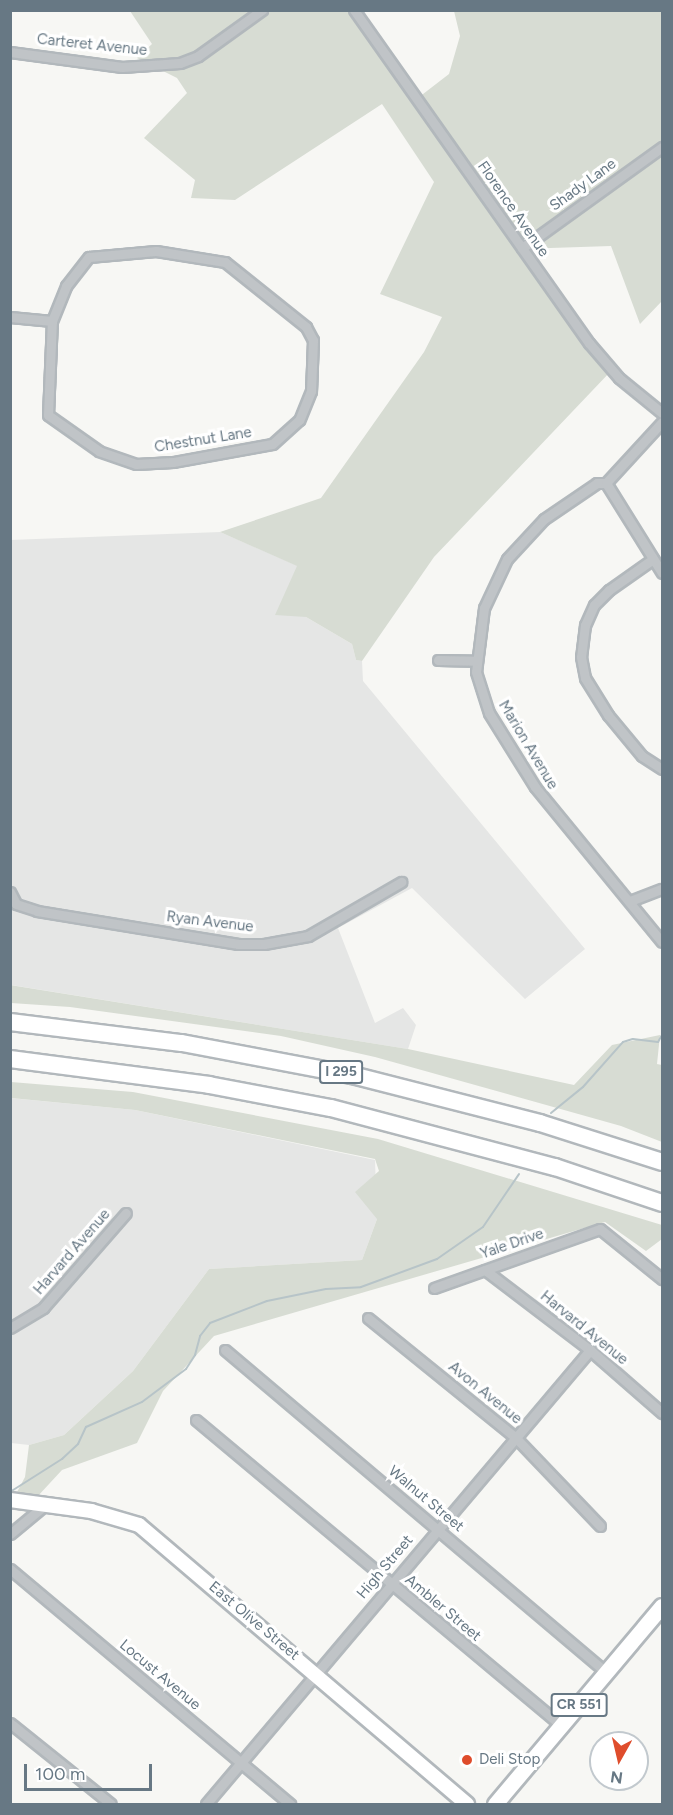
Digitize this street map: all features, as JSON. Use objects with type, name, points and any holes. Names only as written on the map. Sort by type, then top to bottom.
[{"type":"highway","name":"I 295","points":[[10,1022],[182,1043],[281,1060],[440,1095],[540,1122],[663,1162]]},
{"type":"highway","name":"I 295","points":[[10,1059],[270,1095],[377,1119],[555,1167],[663,1203]]},
{"type":"highway","points":[[540,1122],[663,1154]]},
{"type":"highway","points":[[555,1167],[663,1214]]},
{"type":"main road","name":"CR 551","points":[[495,1804],[663,1605]]},
{"type":"street","name":"Carteret Avenue","points":[[10,52],[123,67],[180,63],[198,56],[262,10]]},
{"type":"street","name":"Florence Avenue","points":[[354,10],[603,361],[663,413]]},
{"type":"street","name":"Shady Lane","points":[[522,248],[663,147]]},
{"type":"street","name":"Chestnut Lane","points":[[156,251],[225,262],[306,327],[313,340],[311,391],[299,420],[272,444],[173,462],[136,464],[99,451],[48,415],[52,321],[66,286],[89,257],[156,251]]},
{"type":"street","points":[[10,317],[52,321]]},
{"type":"street","name":"Marion Avenue","points":[[663,422],[606,483],[597,483],[544,519],[507,559],[484,608],[477,661],[479,682],[489,713],[511,751],[560,822],[663,942]]},
{"type":"street","points":[[606,483],[663,573]]},
{"type":"street","points":[[653,559],[617,583],[594,606],[585,625],[581,657],[585,678],[608,715],[642,756],[663,769]]},
{"type":"street","points":[[438,660],[477,661]]},
{"type":"street","name":"Ryan Avenue","points":[[10,892],[18,905],[37,911],[238,944],[264,944],[308,936],[401,882]]},
{"type":"street","points":[[630,901],[663,889]]},
{"type":"street","name":"Harvard Avenue","points":[[10,1328],[43,1308],[126,1213]]},
{"type":"street","name":"Yale Drive","points":[[434,1288],[600,1229],[663,1279]]},
{"type":"street","name":"Harvard Avenue","points":[[484,1269],[590,1350],[663,1413]]},
{"type":"street","name":"Avon Avenue","points":[[368,1318],[515,1437],[600,1526]]},
{"type":"street","name":"Walnut Street","points":[[225,1350],[607,1672]]},
{"type":"street","name":"High Street","points":[[206,1804],[437,1527],[590,1350]]},
{"type":"street","name":"Ambler Street","points":[[196,1420],[562,1726]]},
{"type":"street","name":"East Olive Street","points":[[10,1500],[91,1511],[139,1524],[467,1804]]},
{"type":"street","points":[[10,1534],[45,1505]]},
{"type":"street","name":"Locust Avenue","points":[[10,1569],[290,1804]]},
{"type":"street","points":[[10,1723],[111,1804]]},
{"type":"shaded area","points":[[130,11],[352,11],[414,101],[449,74],[460,36],[454,11],[662,11],[662,301],[640,324],[611,246],[520,249],[611,371],[434,557],[362,661],[356,660],[352,644],[306,617],[275,615],[297,566],[220,532],[321,498],[424,352],[442,317],[380,294],[434,182],[382,104],[235,200],[191,198],[195,180],[144,138],[187,93],[177,78],[137,58],[152,44]]},
{"type":"shaded area","points":[[220,532],[298,566],[306,617],[352,644],[356,660],[362,661],[363,681],[585,949],[525,999],[412,888],[338,928],[375,1023],[403,1008],[416,1025],[408,1049],[11,985],[10,540]]},
{"type":"shaded area","points":[[10,985],[408,1049],[574,1085],[612,1045],[660,1035],[657,1064],[662,1065],[662,1142],[621,1126],[375,1057],[281,1036],[70,1007],[11,1003]]},
{"type":"shaded area","points":[[11,1082],[133,1092],[378,1139],[662,1225],[662,1239],[646,1251],[605,1222],[214,1336],[163,1391],[137,1443],[62,1470],[37,1497],[16,1494],[25,1477],[29,1445],[64,1435],[133,1371],[209,1269],[362,1260],[377,1219],[355,1192],[379,1171],[375,1159],[135,1110],[11,1098]]},
{"type":"shaded area","points":[[10,1098],[135,1110],[375,1160],[377,1219],[362,1260],[209,1269],[133,1371],[64,1435],[29,1445],[11,1443]]},
{"type":"waterway","points":[[551,1113],[583,1087],[623,1042],[633,1039],[658,1042],[662,1035]]},
{"type":"waterway","points":[[10,1492],[62,1459],[78,1444],[86,1427],[142,1402],[186,1369],[195,1355],[200,1336],[210,1323],[267,1301],[326,1289],[361,1287],[437,1259],[483,1227],[519,1174]]},
{"type":"place","name":"Deli Stop","points":[[467,1760]]}]
